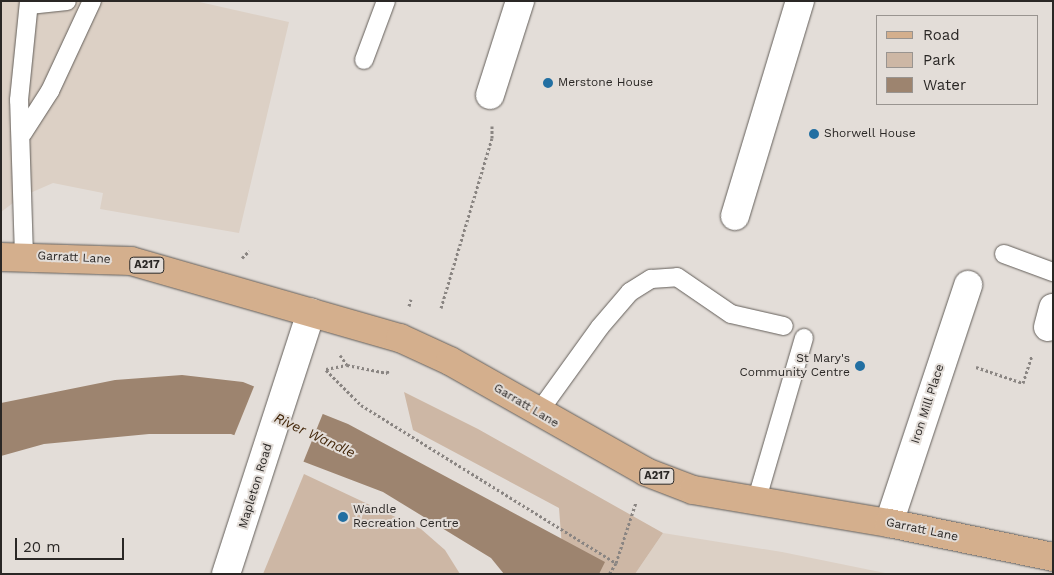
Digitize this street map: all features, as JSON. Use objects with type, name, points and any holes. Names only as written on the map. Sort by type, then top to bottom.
[{"type":"main road","name":"Garratt Lane","points":[[13,257],[131,261],[311,312],[427,349],[646,472],[693,490],[889,523],[1053,557]]},
{"type":"street","points":[[490,96],[520,1]]},
{"type":"street","points":[[736,216],[800,1]]},
{"type":"street","name":"Iron Mill Place","points":[[889,523],[968,285]]},
{"type":"street","name":"Mapleton Road","points":[[226,574],[248,514],[291,369],[311,312]]},
{"type":"lane","points":[[13,257],[23,133],[19,100],[29,3],[67,1]]},
{"type":"lane","points":[[23,133],[50,92],[92,1]]},
{"type":"lane","points":[[364,60],[386,1]]},
{"type":"lane","points":[[1004,254],[1053,272]]},
{"type":"lane","points":[[538,412],[600,327],[630,292],[651,279],[677,277],[731,314],[784,326]]},
{"type":"lane","points":[[756,502],[804,338]]},
{"type":"path","points":[[441,308],[492,138],[490,96]]},
{"type":"path","points":[[944,356],[1023,383],[1051,318]]},
{"type":"path","points":[[321,373],[324,369],[347,365],[387,373]]},
{"type":"path","points":[[318,367],[324,369],[361,405],[616,563]]},
{"type":"path","points":[[609,574],[616,563],[646,472]]},
{"type":"shaded area","points":[[1,1],[195,1],[289,22],[239,233],[100,209],[103,193],[53,183],[21,197],[1,212]]},
{"type":"shaded area","points":[[663,533],[782,552],[890,574],[635,574]]},
{"type":"green space","points":[[404,392],[478,429],[663,533],[635,574],[564,574],[559,508],[413,430]]},
{"type":"green space","name":"Wandle Recreation Centre","points":[[304,474],[421,529],[445,550],[460,574],[263,574]]},
{"type":"water","name":"River Wandle","points":[[182,375],[243,382],[348,424],[605,562],[599,574],[504,574],[491,558],[383,492],[231,434],[149,434],[44,444],[1,456],[1,403],[115,380]]},
{"type":"pier","points":[[255,384],[324,412],[302,465],[233,438]]},
{"type":"place","name":"Merstone House","points":[[548,83]]},
{"type":"place","name":"Shorwell House","points":[[814,134]]},
{"type":"place","name":"St Mary's Community Centre","points":[[860,366]]},
{"type":"place","name":"Wandle Recreation Centre","points":[[343,517]]}]
